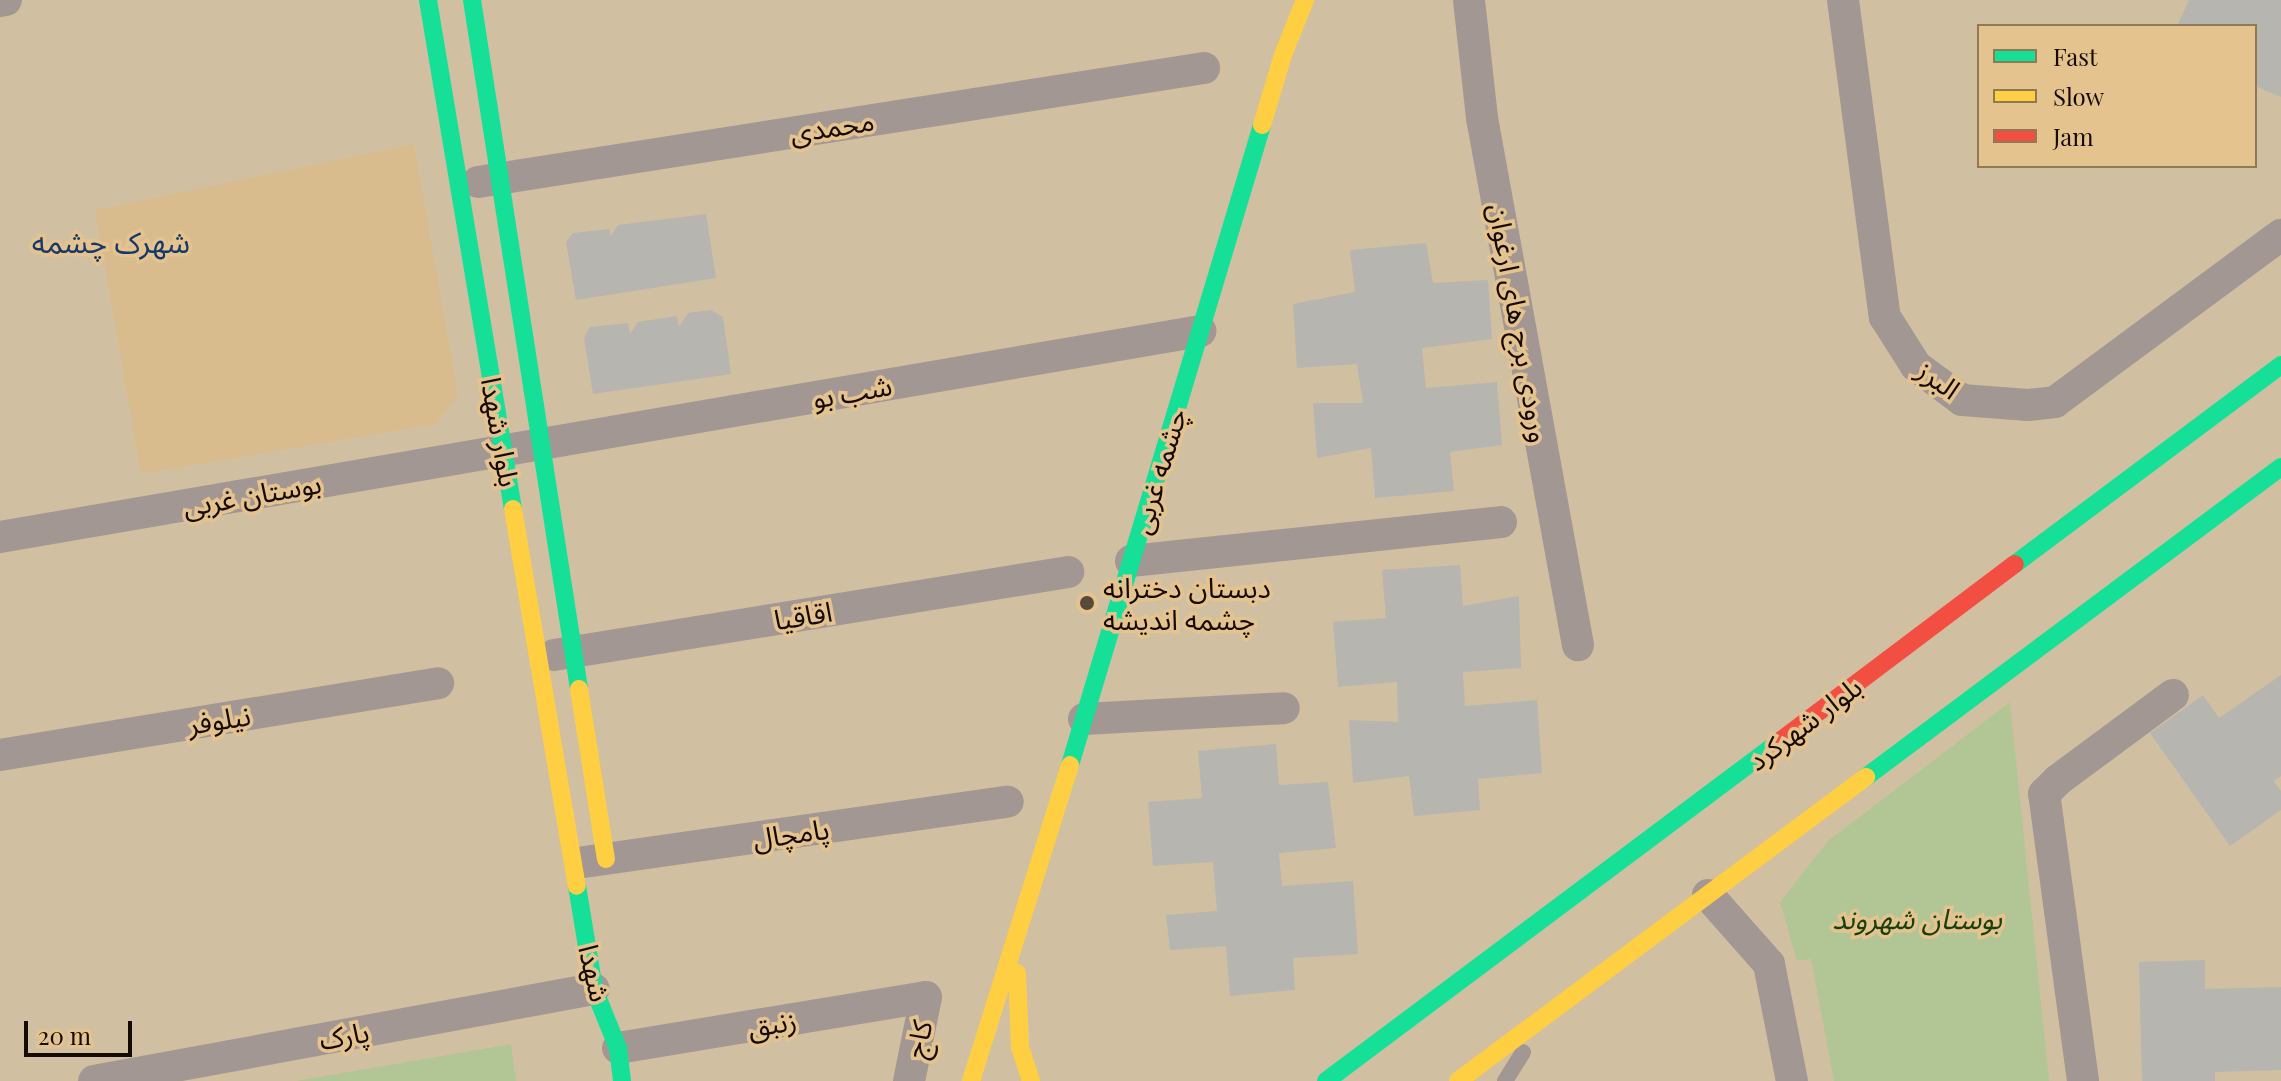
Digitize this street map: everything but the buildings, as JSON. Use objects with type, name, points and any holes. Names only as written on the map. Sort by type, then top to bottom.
[{"type":"street","name":"بلوار شهدا","points":[[428,0],[573,864]]},
{"type":"street","name":"بلوار شهدا","points":[[472,0],[606,859]]},
{"type":"street","name":"چشمه غربی","points":[[971,1081],[1016,945],[1283,55],[1305,0]]},
{"type":"street","name":"ورودی برج های ارغوان","points":[[1469,0],[1482,118],[1578,645]]},
{"type":"street","name":"البرز","points":[[1843,0],[1885,317],[1916,366],[1962,400],[2028,405],[2055,402],[2281,235]]},
{"type":"street","name":"محمدی","points":[[459,185],[1204,68]]},
{"type":"street","name":"شب بو","points":[[504,450],[1200,331]]},
{"type":"street","name":"بلوار شهرکرد","points":[[1326,1081],[2281,365]]},
{"type":"street","name":"بوستان غربی","points":[[0,537],[504,450]]},
{"type":"street","points":[[1458,1081],[2281,467]]},
{"type":"street","points":[[1131,561],[1501,522]]},
{"type":"street","name":"اقاقیا","points":[[539,658],[1068,572]]},
{"type":"street","name":"نیلوفر","points":[[0,755],[438,683]]},
{"type":"street","points":[[2083,1081],[2044,794],[2058,780],[2173,695]]},
{"type":"street","points":[[1084,719],[1284,708]]},
{"type":"street","name":"پامچال","points":[[573,864],[1008,802]]},
{"type":"street","name":"شهدا","points":[[573,864],[594,989],[618,1048],[622,1081]]},
{"type":"street","points":[[1708,895],[1769,964],[1792,1081]]},
{"type":"street","points":[[1016,945],[1020,1047],[1031,1081]]},
{"type":"street","name":"پارک","points":[[94,1081],[594,989]]},
{"type":"street","name":"زنبق","points":[[618,1048],[926,997]]},
{"type":"street","name":"کاج","points":[[909,1081],[926,997]]},
{"type":"lane","points":[[1505,1081],[1557,1008]]},
{"type":"shaded area","points":[[414,144],[458,395],[436,424],[141,474],[95,210]]},
{"type":"green space","name":"بوستان شهروند","points":[[2010,702],[2049,1081],[1834,1081],[1811,959],[1797,961],[1780,902],[1828,841]]},
{"type":"green space","points":[[511,1044],[516,1081],[296,1081]]},
{"type":"traffic: fast","points":[[428,0],[513,509]]},
{"type":"traffic: fast","points":[[472,0],[579,689]]},
{"type":"traffic: fast","points":[[1070,765],[1262,125]]},
{"type":"traffic: fast","points":[[2015,564],[2281,365]]},
{"type":"traffic: fast","points":[[1866,777],[2281,467]]},
{"type":"traffic: fast","points":[[1326,1081],[1776,744]]},
{"type":"traffic: fast","points":[[577,886],[594,989],[618,1048],[622,1081]]},
{"type":"traffic: slow","points":[[1262,125],[1283,55],[1305,0]]},
{"type":"traffic: slow","points":[[513,509],[577,886]]},
{"type":"traffic: slow","points":[[579,689],[606,859]]},
{"type":"traffic: slow","points":[[971,1081],[1070,765]]},
{"type":"traffic: slow","points":[[1458,1081],[1866,777]]},
{"type":"traffic: slow","points":[[1017,973],[1020,1047],[1031,1081]]},
{"type":"traffic: jam","points":[[1776,744],[2015,564]]},
{"type":"place","name":"دبستان دخترانه چشمه اندیشه","points":[[1087,603]]},
{"type":"district","name":"شهرک چشمه","points":[[111,241]]}]
